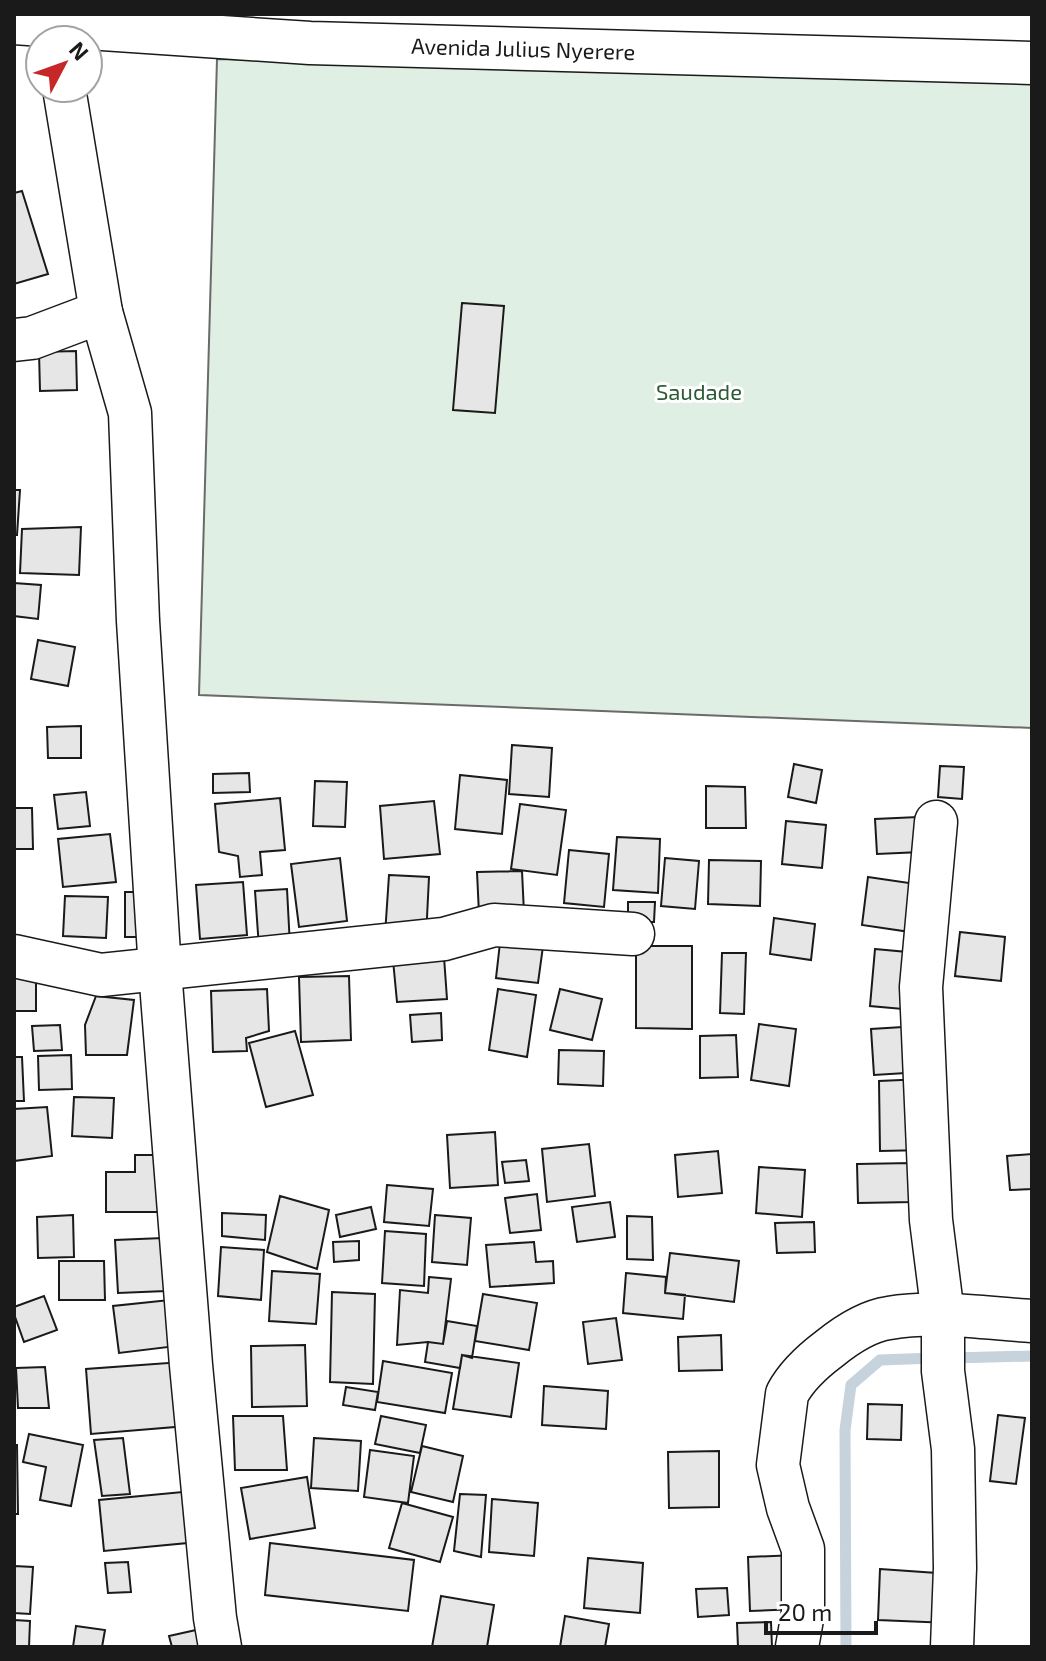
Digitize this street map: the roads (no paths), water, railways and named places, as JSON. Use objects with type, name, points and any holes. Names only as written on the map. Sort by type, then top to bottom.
[{"type":"street","name":"Avenida Julius Nyerere","points":[[104,29],[651,32],[1032,63]]},
{"type":"street","points":[[67,104],[101,312],[130,413],[138,621],[160,970],[191,1365],[220,1647]]},
{"type":"street","points":[[14,340],[32,338],[101,312]]},
{"type":"street","points":[[936,822],[921,987],[931,1220],[943,1315],[943,1371],[953,1464],[955,1568],[952,1647]]},
{"type":"street","points":[[14,956],[101,975],[444,939],[494,925],[633,934]]},
{"type":"street","points":[[797,1647],[803,1613],[803,1549],[788,1508],[778,1465],[787,1394],[792,1384],[839,1341],[888,1318],[943,1315],[1032,1321]]},
{"type":"waterway","points":[[952,1358],[1032,1356]]},
{"type":"waterway","points":[[846,1647],[845,1430],[851,1385],[880,1360],[934,1358]]},
{"type":"park label","name":"Saudade","points":[[699,392]]}]
